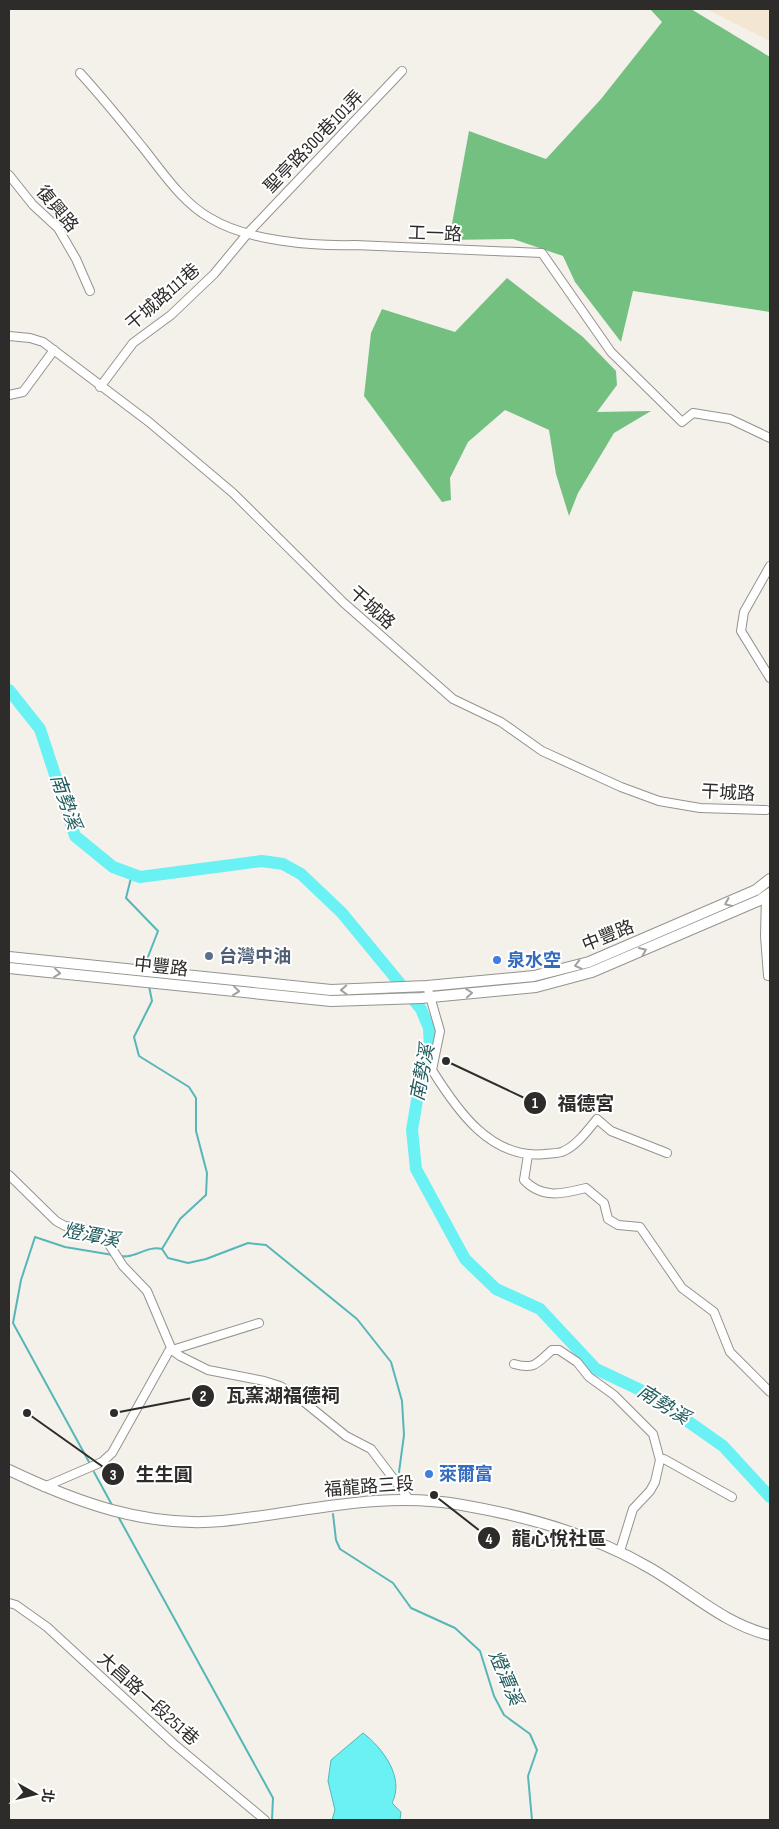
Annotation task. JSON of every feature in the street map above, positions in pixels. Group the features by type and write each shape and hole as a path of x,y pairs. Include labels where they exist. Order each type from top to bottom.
{"main road":[{"name":"中豐路","path":"9,968 331,1001 399,999 534,976 589,962 756,890 770,879"},
{"name":"中豐路","path":"9,956 331,990 416,987 426,994 536,987 592,972 768,894"},
{"path":"205,988 206,977"},
{"name":"福龍路三段","path":"9,1470 44,1487 110,1510 177,1521 221,1521 341,1503 408,1498 463,1505 521,1518 580,1535 620,1552 650,1568 732,1622 770,1635"}],"street":[{"name":"聖亭路300巷101弄","path":"248,233 402,71"},
{"name":"工一路","path":"80,74 189,201 208,218 248,233 276,240 326,245 542,253 611,352 682,422 693,413 730,419 770,438"},
{"name":"復興路","path":"9,175 33,205 58,228 76,259 90,292"},
{"name":"干城路111巷","path":"100,387 133,343 171,315 214,274 248,233"},
{"name":"干城路","path":"9,336 38,339 149,422 233,492 344,603 453,699 501,722 542,751 621,787 659,801 700,808 766,810"},
{"path":"9,395 23,392 54,350"},
{"path":"770,566 744,612 741,631 770,678"},
{"path":"768,894 765,936 768,976 770,976"},
{"path":"426,994 440,1031 432,1070 456,1108 503,1148 528,1155 563,1152 585,1134 596,1119 611,1131 667,1154"},
{"path":"528,1155 524,1180 534,1191 545,1194 586,1188 604,1203 608,1219 618,1225 640,1227 682,1288 714,1312 730,1352 770,1392"},
{"path":"9,1175 56,1221 99,1235 106,1241 112,1253 147,1291 174,1352 187,1361 208,1370 264,1380 280,1386 298,1397 346,1436 371,1449 408,1498"},
{"path":"44,1487 107,1459 156,1378 165,1355 169,1351 174,1352 259,1323"},
{"path":"514,1364 528,1368 536,1365 552,1350 559,1350 577,1362 589,1377 614,1395 654,1434 660,1460 655,1482 650,1491 633,1509 620,1552"},
{"path":"660,1460 664,1459 732,1497"},
{"name":"大昌路一段251巷","path":"9,1603 16,1605 47,1627 174,1744 265,1820"}],"shaded area":[{"path":"706,9 770,9 770,41"}],"green space":[{"path":"650,9 691,9 770,57 770,312 633,291 621,342 575,282 563,256 513,239 449,240 469,131 546,159 601,99 662,22"},
{"path":"507,278 583,337 616,371 617,385 597,412 651,411 614,433 578,493 569,516 556,474 549,430 505,410 468,442 450,478 451,500 442,502 364,396 371,333 382,309 455,332"}],"water":[{"path":"363,1733 378,1747 390,1764 396,1784 392,1803 401,1812 400,1820 332,1820 335,1810 328,1781 331,1760"}],"waterway":[{"name":"南勢溪","path":"9,690 40,729 75,836 113,867 140,877 262,861 283,864 301,874 342,913 421,1009 429,1028 430,1048 422,1071 412,1130 416,1169 465,1259 496,1289 540,1309 596,1369 649,1394 723,1446 770,1497"},
{"name":"燈潭溪","path":"132,874 126,898 158,931 146,966"},
{"name":"燈潭溪","path":"120,1256 131,1256 151,1249 162,1249 180,1219 206,1195 207,1173 196,1131 196,1098 189,1087 139,1056 134,1037 152,1001 149,986"},
{"name":"燈潭溪","path":"89,1462 13,1323 21,1280 35,1237 65,1247 113,1255"},
{"path":"162,1249 168,1258 188,1263 206,1259 248,1243 266,1245 357,1319 391,1362 402,1401 404,1435 399,1472"},
{"name":"燈潭溪","path":"94,1472 112,1505"},
{"name":"燈潭溪","path":"331,1492 375,1487 385,1484"},
{"name":"燈潭溪","path":"333,1514 336,1540 340,1549 393,1583 411,1608 455,1628 480,1651 494,1696 504,1715 530,1734 537,1750 528,1776 532,1820"},
{"name":"燈潭溪","path":"119,1518 273,1798 272,1820"}],"place":[{"name":"台灣中油","path":"209,956"},
{"name":"泉水空","path":"497,960"},
{"name":"福德宮","path":"446,1061"},
{"name":"生生圓","path":"27,1413"},
{"name":"瓦窯湖福德祠","path":"114,1413"},
{"name":"萊爾富","path":"429,1474"},
{"name":"龍心悅社區","path":"434,1495"}]}
